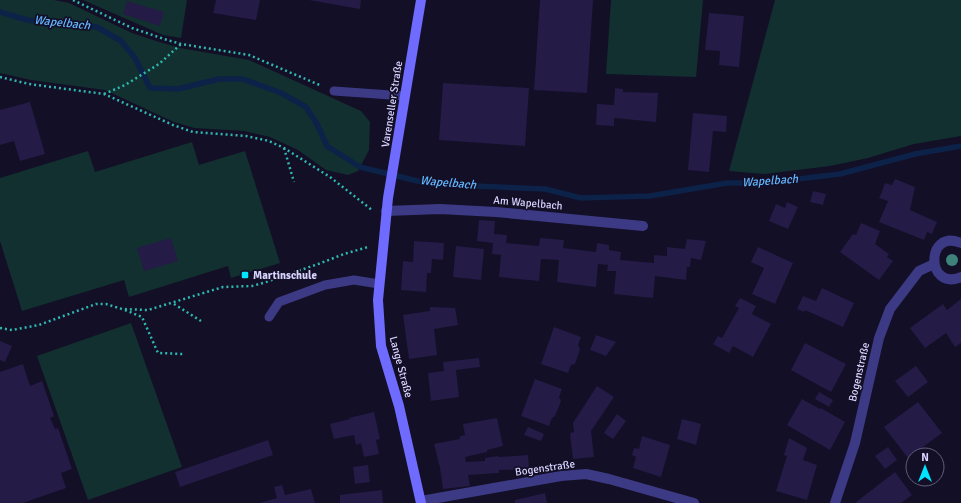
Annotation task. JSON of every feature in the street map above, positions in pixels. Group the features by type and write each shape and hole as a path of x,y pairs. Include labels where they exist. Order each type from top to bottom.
{"main road":[{"name":"Varenseller Straße","path":"386,211 421,0"},
{"name":"Lange Straße","path":"386,211 378,300 381,346 399,406 421,502"}],"street":[{"name":"Am Wapelbach","path":"386,211 440,209 482,211 643,226"},
{"path":"961,243 953,240 942,244 935,252 934,264 940,274 945,278 951,279 961,277"},
{"name":"Bogenstraße","path":"835,503 855,443 879,338 890,310 919,271 934,264"},
{"name":"Bogenstraße","path":"421,502 562,476 586,474 694,503"}],"lane":[{"path":"334,91 405,96"},
{"path":"269,317 279,302 325,285 354,280 379,284"}],"path":[{"path":"73,0 132,28 182,44 249,55 334,91"},
{"path":"104,94 125,85 159,64 182,44"},
{"path":"0,77 29,84 104,94 173,125 193,132 246,136 269,141 284,148 330,178 373,211 386,211"},
{"path":"284,148 294,182"},
{"path":"122,309 148,310 173,304 223,286 252,286 368,247"},
{"path":"0,328 12,330 39,325 96,304 106,304 142,317 158,353 183,354"},
{"path":"173,304 201,321"}],"green space":[{"path":"0,0 54,0 69,3 132,33 156,41 180,48 249,60 361,111 370,122 369,150 358,171 348,175 326,170 298,150 270,137 244,131 194,128 174,122 105,90 31,80 0,73"},
{"path":"83,0 187,0 181,38 163,35"},
{"path":"611,0 703,0 696,77 606,74"},
{"path":"775,0 961,0 961,136 914,144 868,158 830,166 765,174 729,171"},
{"path":"192,142 199,165 245,151 280,263 231,278 228,266 129,297 124,280 22,311 0,241 0,178 88,151 95,172"},
{"path":"131,323 182,467 88,500 37,356"}],"building":[{"path":"216,0 260,0 256,20 213,13"},
{"path":"309,0 361,0 360,9"},
{"path":"540,0 593,0 587,93 534,90"},
{"path":"127,1 164,12 160,26 123,14"},
{"path":"709,13 744,16 739,67 719,65 720,51 705,50"},
{"path":"443,83 529,88 525,146 439,140"},
{"path":"615,88 623,89 623,92 658,93 656,122 614,118 614,126 596,125 597,104 614,105"},
{"path":"30,102 45,154 20,161 14,141 0,145 0,110"},
{"path":"693,113 727,116 726,132 713,131 709,172 688,170"},
{"path":"895,179 915,187 910,210 937,222 932,234 927,232 924,240 879,222 888,201 879,198 885,183 892,185"},
{"path":"813,191 826,194 823,205 810,202"},
{"path":"787,202 798,207 788,229 769,221 776,204 785,208"},
{"path":"479,220 495,221 494,234 507,235 506,243 539,246 540,238 564,240 563,248 596,252 597,243 609,245 609,250 621,252 620,260 654,263 654,255 667,256 667,247 685,249 687,239 706,241 701,260 691,258 690,267 687,267 686,280 655,276 653,298 614,294 616,271 607,271 608,265 598,264 596,287 557,282 559,260 541,259 539,281 499,277 501,255 492,254 493,243 477,241"},
{"path":"861,223 880,231 875,244 889,254 887,257 893,261 879,280 840,252 853,234 856,235"},
{"path":"171,238 178,261 144,271 137,248"},
{"path":"414,241 444,243 443,260 432,259 431,273 427,273 426,292 401,290 403,261 413,262"},
{"path":"456,246 484,249 481,280 453,277"},
{"path":"758,247 793,263 775,304 752,294 764,268 751,262"},
{"path":"822,288 854,303 843,327 805,310 804,312 797,309 803,296 816,301"},
{"path":"740,298 756,306 752,314 771,324 753,357 733,346 729,353 713,344 718,336 722,338 739,308 735,306"},
{"path":"961,299 961,343 955,347 946,333 925,348 910,328 943,304 947,310"},
{"path":"430,307 455,308 458,325 434,329 437,355 409,359 403,315 430,311"},
{"path":"554,327 581,337 578,345 580,349 575,364 571,365 568,373 541,364"},
{"path":"596,335 616,342 606,356 590,350"},
{"path":"0,341 12,346 5,362 0,360"},
{"path":"805,343 846,364 831,392 791,370"},
{"path":"479,358 480,367 456,370 459,397 431,401 428,373 444,371 443,362"},
{"path":"23,364 30,386 42,381 54,416 50,418 55,429 58,428 72,469 61,473 66,488 23,503 0,503 0,372"},
{"path":"916,366 928,382 908,397 895,381"},
{"path":"535,379 562,389 559,397 561,401 549,426 521,416"},
{"path":"597,386 614,397 591,431 594,457 573,459 570,433 574,432 573,423"},
{"path":"819,392 833,400 829,407 815,399"},
{"path":"802,399 845,422 830,450 787,425"},
{"path":"918,402 942,433 923,447 905,447 905,454 884,427"},
{"path":"374,412 380,439 376,440 379,454 364,457 361,443 356,445 354,435 334,439 330,424"},
{"path":"617,414 626,421 613,439 604,433"},
{"path":"497,418 503,446 487,450 487,452 465,457 466,462 485,461 485,458 498,456 528,455 529,469 499,470 499,473 468,475 470,486 443,489 434,444 460,439 460,436 465,435 463,424"},
{"path":"682,419 701,424 696,445 677,439"},
{"path":"528,427 544,434 541,441 524,435"},
{"path":"642,436 670,445 661,477 633,468 636,457 632,455 634,448 639,449"},
{"path":"789,438 807,448 803,460 817,465 807,500 776,491 787,456 784,455"},
{"path":"268,440 273,455 180,487 175,472"},
{"path":"888,447 897,460 885,469 875,456"},
{"path":"368,465 370,482 355,484 353,467"},
{"path":"895,472 912,495 901,503 855,503"},
{"path":"282,485 285,495 311,489 315,503 260,503 277,498 274,487"},
{"path":"382,490 383,503 340,503 340,495"},
{"path":"545,493 547,503 515,503 515,500"}],"waterway":[{"name":"Wapelbach","path":"0,12 27,20 97,27 121,41 135,58 150,88 178,89 219,79 243,79 281,93 306,107 317,124 327,146 360,167 430,184 545,189 581,198 650,196 727,183 764,183 840,174 915,154 961,146"}],"place":[{"name":"Martinschule","path":"245,275"}]}
